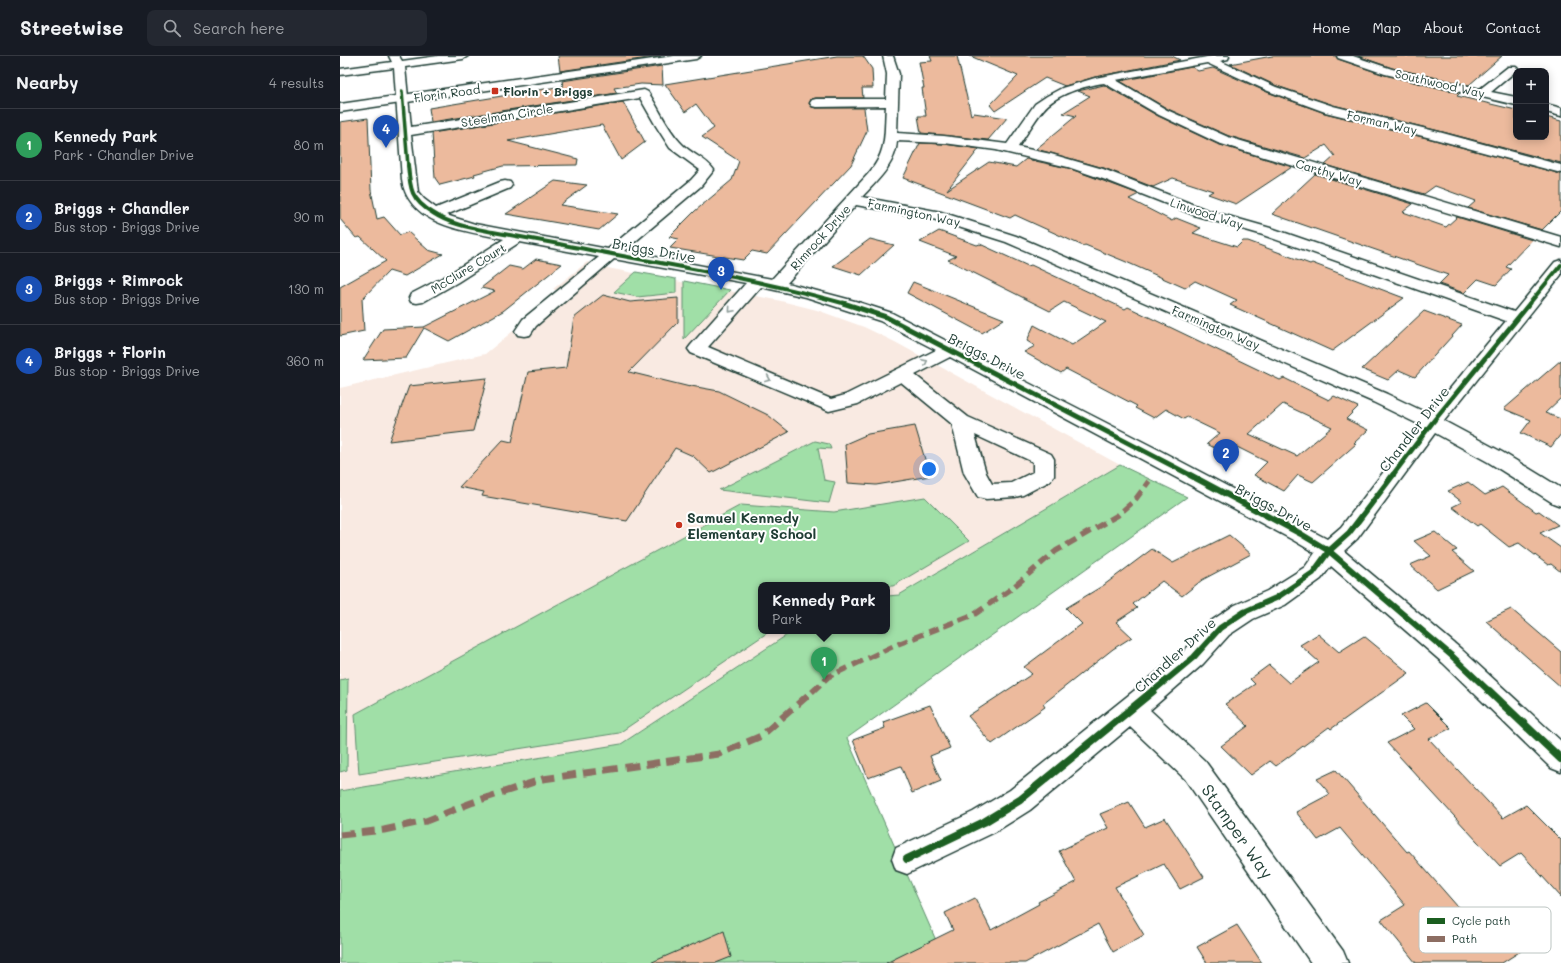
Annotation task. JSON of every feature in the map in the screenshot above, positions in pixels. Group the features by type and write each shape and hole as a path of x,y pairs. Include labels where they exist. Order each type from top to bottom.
{"street":[{"path":"340,72 396,60 463,56"},
{"name":"Florin Road","path":"340,108 402,95 643,56"},
{"name":"Florin Road","path":"340,100 402,95 696,56"},
{"name":"Rimrock Drive","path":"777,284 853,200 885,162 890,148 893,74 888,56"},
{"path":"1011,148 1035,112 1045,102 1058,94 1075,87 1106,79 1227,56"},
{"name":"Southwood Way","path":"1342,56 1389,72 1513,100"},
{"name":"Briggs Drive","path":"396,60 402,95 404,132 411,190 413,195 427,209 435,214 446,220 474,228 777,284 847,303 886,317 1274,520 1329,552 1452,656 1561,759"},
{"name":"Forman Way","path":"1209,60 1272,89 1329,109 1435,134 1561,169"},
{"path":"1484,93 1512,70"},
{"name":"Carthy Way","path":"1106,79 1161,112 1193,128 1223,140 1561,242"},
{"name":"Steelman Circle","path":"404,132 644,94 675,145 684,153 703,164 707,170 696,183 611,254"},
{"path":"816,103 892,102"},
{"path":"1549,109 1561,112"},
{"name":"Linwood Way","path":"891,136 951,139 1011,148 1045,156 1099,173 1178,204 1276,234 1517,319"},
{"path":"435,214 505,185"},
{"name":"Farmington Way","path":"853,200 936,215 1011,239 1380,398 1479,447 1561,498"},
{"name":"McClure Court","path":"417,298 452,279 518,237"},
{"path":"524,331 529,323 611,254"},
{"name":"Chandler Drive","path":"907,859 984,822 1020,800 1194,657 1220,628 1244,612 1276,598 1312,572 1329,552 1349,533 1432,423 1561,265"},
{"path":"758,280 696,349 829,405 851,400 950,350"},
{"path":"903,374 961,421"},
{"name":"Stamper Way","path":"1131,710 1195,770 1331,963"}],"shaded area":[{"name":"Samuel Kennedy Elementary School","path":"587,262 602,267 777,300 817,310 864,327 895,342 1120,465 899,595 890,596 890,582 758,582 758,634 788,634 621,744 340,791 340,388 485,354 561,292 553,289"}],"green space":[{"path":"636,272 676,279 676,293 637,297 614,292"},
{"path":"684,281 730,290 684,339"},
{"path":"815,441 829,444 831,449 818,448 824,480 835,482 829,503 719,490"},
{"path":"1120,465 1187,497 847,738 946,963 340,963 340,791 621,744 788,634 890,634 890,596 899,595"},
{"path":"925,497 969,541 893,586 890,586 890,582 758,582 758,634 766,634 619,733 359,774 355,714 741,505 834,512"},
{"path":"348,678 347,770 340,772 340,680"}],"building":[{"path":"558,56 661,56 560,71"},
{"path":"837,56 863,56 872,69 873,88 862,88 863,98 816,98 811,99 809,104 816,108 864,108 867,131 851,165 767,254 752,251 743,260 670,248 679,239 669,237 695,211 732,180 739,161 702,137 714,128 696,104 685,112 665,84"},
{"path":"930,56 957,56 971,115 974,113 1007,118 988,140 921,133 918,116 926,116 922,88 924,88 919,62 932,61"},
{"path":"970,56 1172,56 1180,60 1095,77 1065,86 1045,78 995,111 990,105 1018,76"},
{"path":"1272,56 1336,56 1338,59 1385,75 1460,93 1457,96 1513,109 1513,140 1549,140 1549,118 1561,121 1561,163 1333,105 1277,86 1230,64"},
{"path":"1358,56 1502,56 1469,85 1392,68"},
{"path":"662,66 663,85 641,84 614,88 617,93 431,122 429,108 563,86 562,81"},
{"path":"1192,67 1198,71 1213,68 1267,92 1325,113 1431,139 1561,174 1561,211 1542,230 1468,208 1476,201 1435,186 1424,194 1325,165 1335,156 1326,145 1305,158 1229,136 1168,109 1120,81"},
{"path":"1104,85 1158,116 1217,144 1292,167 1236,204 1208,194 1213,191 1173,178 1153,187 1104,168 1036,149 1076,116 1063,113 1090,96 1078,91"},
{"path":"623,102 645,142 621,160 602,125 508,141 578,159 577,165 503,166 474,174 475,176 440,185 435,178 432,133"},
{"path":"368,118 371,190 377,219 384,217 400,235 408,232 428,250 443,254 405,276 389,271 362,299 364,331 340,336 340,287 386,261 360,237 356,238 340,219 340,122"},
{"path":"920,143 944,144 979,149 947,190 989,162 1016,167 1026,159 1068,168 1139,194 1129,199 1172,221 1176,218 1201,228 1193,233 1237,247 1243,241 1248,241 1310,264 1312,263 1404,298 1332,351 1230,305 1237,300 1195,281 1185,288 1124,261 1085,245 1083,246 1015,215 1010,218 903,178"},
{"path":"1315,174 1413,204 1403,212 1446,227 1457,217 1532,240 1506,267 1511,269 1496,285 1478,279 1464,293 1439,284 1448,275 1272,214"},
{"path":"555,181 587,185 560,205 618,214 599,230 506,214"},
{"path":"939,231 977,245 980,244 1028,266 1031,265 1125,309 1128,307 1280,380 1284,378 1329,400 1334,396 1358,407 1346,419 1368,430 1354,443 1356,444 1313,482 1298,475 1284,491 1254,475 1267,462 1235,446 1226,454 1207,444 1220,433 1187,417 1184,419 1166,409 1154,418 1135,408 1137,406 1066,369 1061,373 1024,352 1035,346 1027,341 1034,325 1072,345 1106,322 1064,302 1050,311 948,260 956,256 920,242","holes":["1283,404 1332,427 1297,456 1249,434"]},
{"path":"870,239 894,245 861,275 833,266"},
{"path":"536,259 562,264 503,311 449,341 424,328 406,358 363,360 383,329 424,327 495,291 481,288 509,266 523,269"},
{"path":"913,282 1004,319 982,333 907,293"},
{"path":"603,295 630,302 678,298 678,322 629,372 690,387 719,391 768,415 789,432 711,473 693,456 675,448 627,521 482,496 484,492 459,487 503,440 512,442 528,372 566,368 574,318"},
{"path":"1424,311 1462,325 1415,377 1399,370 1388,380 1362,369"},
{"path":"1561,360 1561,398 1545,413 1561,419 1561,434 1551,447 1521,433 1531,420 1504,409"},
{"path":"487,378 473,431 389,441 409,386"},
{"path":"915,426 930,476 876,485 848,483 845,444 868,434"},
{"path":"1468,482 1485,495 1502,487 1536,512 1539,511 1558,525 1540,533 1561,548 1561,572 1551,564 1548,565 1519,543 1509,547 1480,524 1477,526 1452,507 1462,502 1448,491"},
{"path":"1435,532 1457,550 1452,552 1474,571 1437,589 1410,565 1431,556 1414,541"},
{"path":"1229,535 1251,554 1202,580 1182,596 1162,581 1133,604 1137,608 1116,622 1132,637 1113,649 1043,704 1045,707 992,744 968,716 1032,674 1024,667 1082,624 1066,608 1104,585 1152,549 1173,563"},
{"path":"1511,609 1561,652 1561,687 1486,621"},
{"path":"1318,634 1339,652 1364,636 1409,673 1331,729 1329,727 1276,766 1270,761 1251,775 1221,746 1248,726 1225,704 1255,684 1250,679 1269,665 1289,683 1319,662 1300,645"},
{"path":"1426,703 1451,728 1429,739 1503,818 1526,805 1561,840 1561,897 1521,853 1500,866 1387,743 1414,729 1401,716"},
{"path":"930,705 950,748 930,756 941,781 912,793 901,766 868,778 853,740 885,728 883,722"},
{"path":"1336,770 1407,852 1409,851 1458,907 1419,907 1419,953 1518,953 1502,963 1416,963 1381,920 1405,905 1340,828 1318,840 1296,812 1330,794 1317,779"},
{"path":"1129,802 1145,827 1165,818 1204,877 1180,889 1164,864 1115,887 1144,935 1113,952 1098,924 1025,963 886,963 953,930 945,913 975,898 991,930 1039,904 1038,902 1076,882 1059,851 1108,828 1100,814"},
{"path":"1237,925 1262,963 1207,963 1197,947"},
{"path":"724,931 731,957 716,963 650,963"}],"marked path":[{"path":"340,835 384,830 426,821 471,803 543,779 719,754 761,736 795,708 828,677 898,644 975,614 1011,589 1056,551 1118,515 1135,500 1149,481"}],"cycle path":[{"path":"402,91 411,190 419,202 437,215 463,226 774,284 849,304 886,317 1150,454 1301,534 1329,551 1452,656 1561,759"},
{"path":"907,859 984,822 1020,800 1194,657 1220,628 1244,612 1276,598 1313,573 1329,551 1349,533 1432,423 1561,265"}],"place":[{"name":"Florin + Briggs","path":"495,91"},
{"name":"Briggs + Florin","path":"386,148"},
{"name":"Briggs + Rimrock","path":"721,290"},
{"name":"Briggs + Chandler","path":"1226,472"},
{"name":"Samuel Kennedy Elementary School","path":"679,525"},
{"name":"Kennedy Park","path":"824,680"}]}
